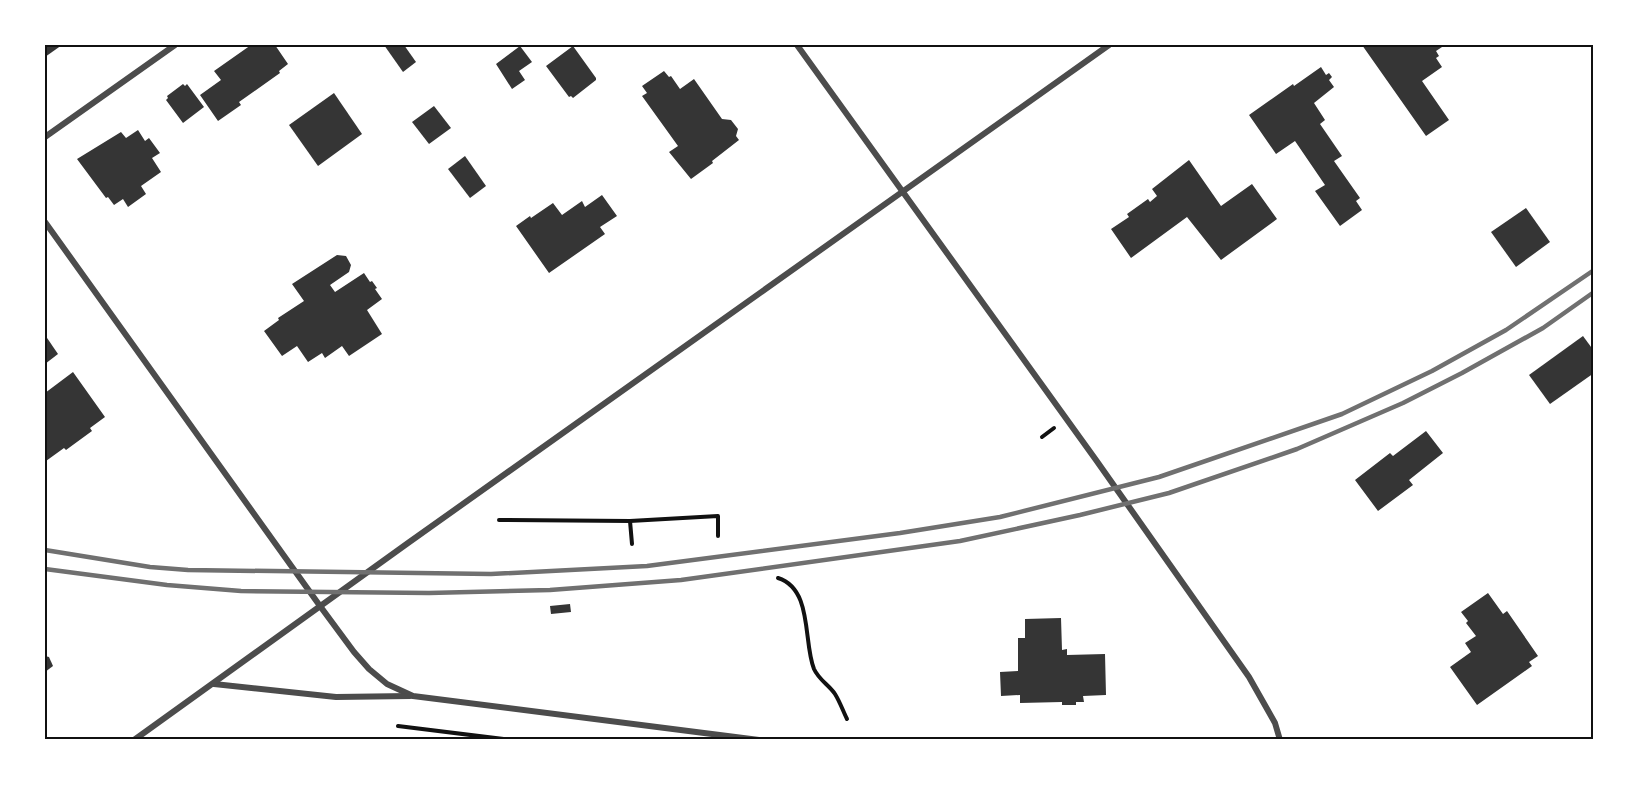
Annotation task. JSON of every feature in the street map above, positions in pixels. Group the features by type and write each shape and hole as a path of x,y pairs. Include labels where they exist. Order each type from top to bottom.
{"street":[{"path":"45,137 175,45"},
{"path":"797,45 1249,677 1275,723 1280,740"},
{"path":"134,740 285,630 1109,45"},
{"path":"45,222 340,632 369,669 387,684 413,696"},
{"path":"213,684 336,697 413,696 759,740"}],"path":[{"path":"499,520 630,521 718,516 718,536"},
{"path":"630,521 632,544"},
{"path":"778,578 787,582 799,599 806,618 813,666 821,681 834,693 848,719"},
{"path":"398,726 511,740"}],"building":[{"path":"45,45 62,45 45,57"},
{"path":"251,45 275,45 288,64 279,71 280,73 239,102 241,105 218,121 200,95 221,80 214,71"},
{"path":"384,45 404,45 416,62 403,72"},
{"path":"1362,45 1445,45 1436,51 1439,56 1436,58 1442,67 1422,81 1449,120 1426,136"},
{"path":"520,46 532,62 519,71 525,80 512,89 496,64"},
{"path":"573,46 596,80 573,98 569,97 546,66"},
{"path":"1321,67 1326,75 1329,73 1332,77 1329,80 1334,87 1314,103 1325,120 1320,124 1342,156 1334,161 1360,198 1356,201 1362,210 1340,226 1315,191 1325,185 1295,141 1276,154 1249,115"},
{"path":"664,71 669,77 671,76 680,89 694,79 722,119 731,120 738,129 736,136 739,140 691,179 669,152 678,146 642,96 647,93 642,86"},
{"path":"183,84 185,86 187,84 204,107 183,123 166,100 167,96"},
{"path":"334,93 362,134 318,166 289,125"},
{"path":"434,106 451,128 429,144 412,122"},
{"path":"138,130 145,141 149,138 160,153 152,158 161,172 141,186 146,194 128,207 123,199 114,205 108,197 106,198 77,159 121,132 126,138"},
{"path":"465,156 486,186 470,198 448,169"},
{"path":"1189,160 1221,206 1252,184 1277,219 1221,260 1187,217 1131,258 1111,229 1129,217 1127,214 1148,199 1150,202 1157,196 1152,189"},
{"path":"602,195 617,216 600,227 605,234 549,273 516,226 553,203 562,215 582,201 585,207"},
{"path":"1526,208 1550,242 1516,267 1491,232"},
{"path":"337,255 346,256 351,265 349,272 330,285 335,292 364,273 377,288 375,289 382,299 367,310 382,334 349,356 342,346 325,358 322,353 308,362 297,346 282,356 264,331 279,320 278,318 304,301 292,284"},
{"path":"45,335 58,354 45,364"},
{"path":"1583,336 1594,351 1594,373 1550,404 1529,375"},
{"path":"73,372 105,417 90,428 92,431 46,461 45,393"},
{"path":"1426,431 1443,453 1409,480 1413,485 1378,511 1355,480 1390,453 1393,456"},
{"path":"1488,593 1503,614 1507,611 1538,656 1529,662 1532,666 1477,705 1450,667 1471,652 1465,643 1476,636 1461,612"},
{"path":"570,604 571,612 551,614 550,606"},
{"path":"1061,618 1062,650 1067,649 1067,655 1105,654 1106,695 1083,696 1084,702 1076,702 1076,705 1062,705 1062,702 1020,703 1020,695 1001,696 1000,672 1018,671 1018,638 1025,638 1025,619"},
{"path":"45,656 49,657 53,666 45,672"}],"railway":[{"path":"45,550 150,567 188,570 491,574 647,566 900,533 1000,517 1159,477 1342,414 1432,371 1506,330 1594,270"},
{"path":"45,569 167,585 241,591 429,593 550,590 681,580 960,541 1169,493 1297,449 1403,403 1462,373 1543,328 1594,292"}]}
